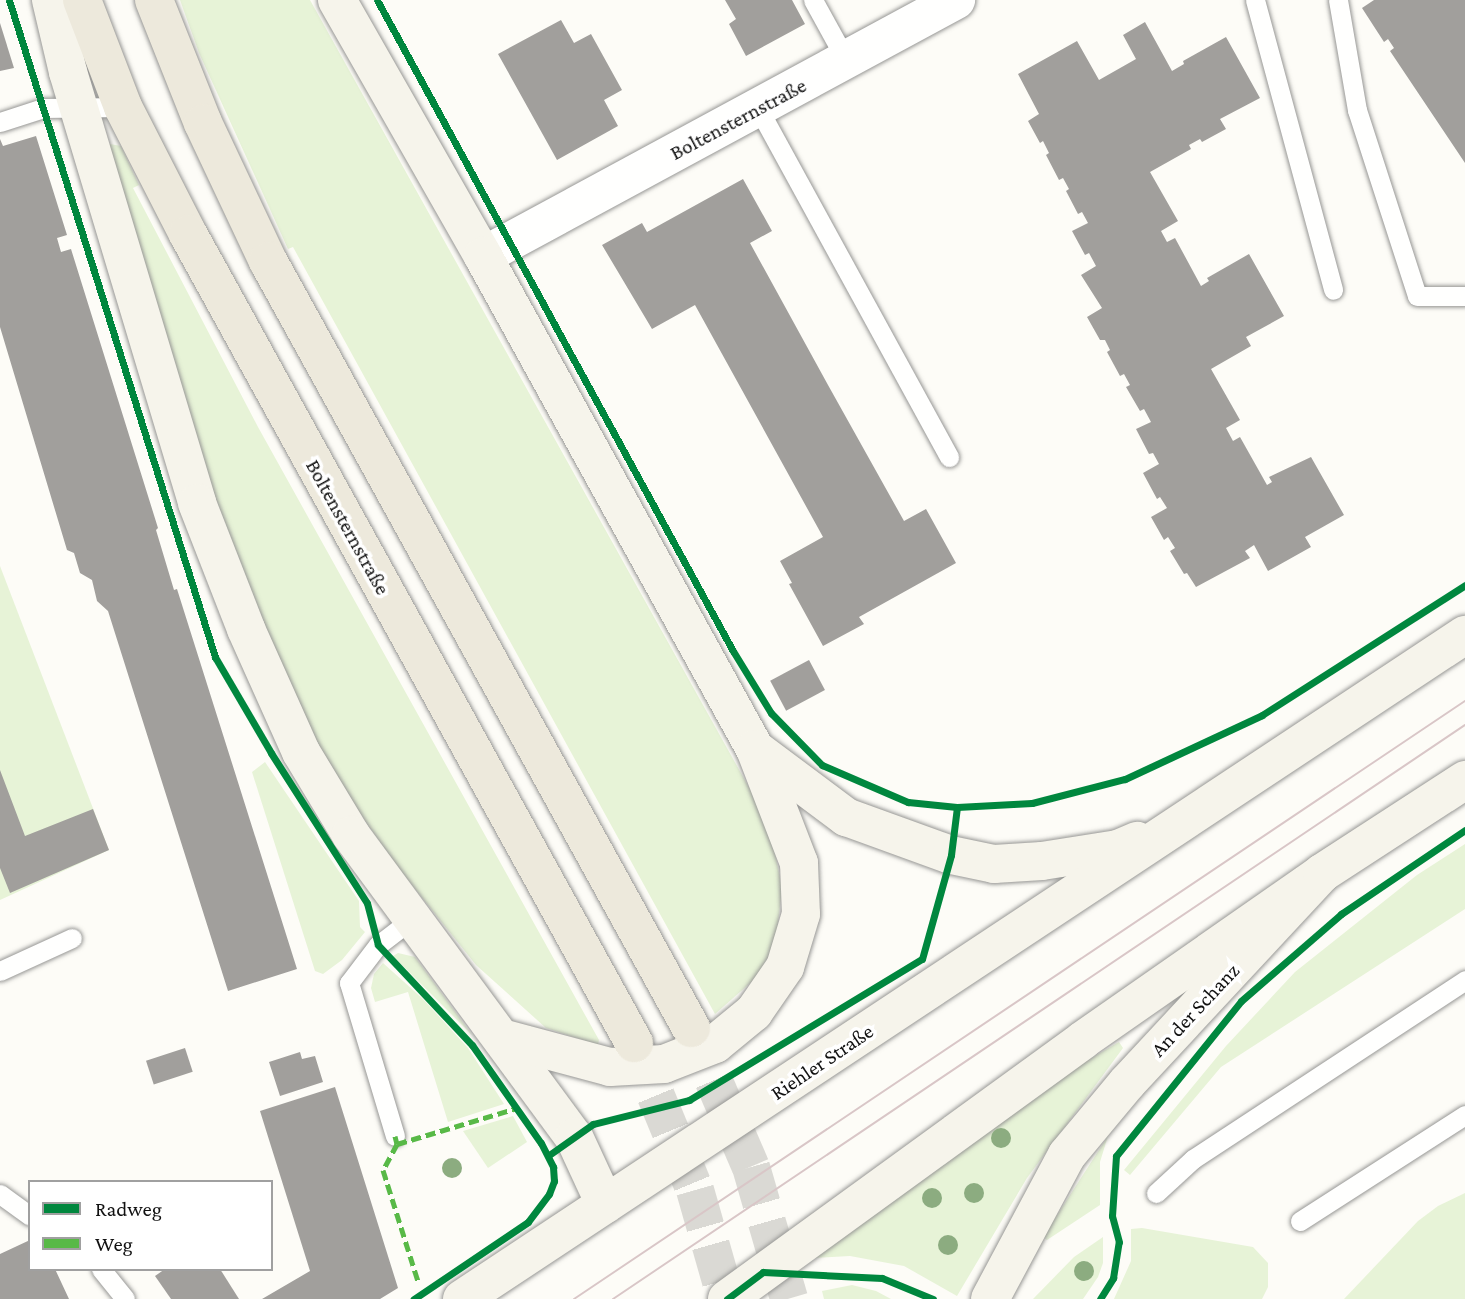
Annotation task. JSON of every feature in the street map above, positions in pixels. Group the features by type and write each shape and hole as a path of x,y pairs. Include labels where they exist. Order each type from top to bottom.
{"main road":[{"path":"51,0 79,107 197,503 246,629 301,752 351,835 574,1137 605,1204"},
{"name":"Boltensternstraße","path":"82,0 123,107 323,481 634,1043"},
{"path":"154,0 203,123 268,261 691,1028"},
{"path":"337,0 483,256 755,749 799,863 801,914 785,967 754,1012 715,1044 664,1064 610,1067 502,1038"},
{"path":"755,749 846,817 951,855 994,864 1042,861 1118,849 1181,823 1465,635"},
{"name":"An der Schanz","path":"990,1299 1068,1155 1127,1083 1322,873 1465,780"},
{"name":"Riehler Straße","path":"462,1299 1181,823"},
{"path":"727,1299 1083,1040 1322,873"}],"street":[{"name":"Boltensternstraße","path":"483,256 956,0"}],"lane":[{"path":"813,0 846,60"},
{"path":"1255,0 1333,290"},
{"path":"1338,0 1357,110 1417,296 1465,296"},
{"path":"0,122 43,108 123,107"},
{"path":"758,108 949,457"},
{"path":"395,1136 349,983 378,945 413,918"},
{"path":"0,971 72,938"},
{"path":"1156,1193 1192,1159 1465,980"},
{"path":"1300,1221 1465,1115"},
{"path":"0,1194 28,1215"},
{"path":"103,1271 125,1299"}],"green space":[{"path":"180,0 310,0 761,809 774,848 782,888 776,942 757,977 715,1014 293,247 288,249 199,53"},
{"path":"104,143 121,146 139,185 133,188 258,427 599,1040 598,1045 546,1028 476,965 395,864 348,796 304,720 231,555"},
{"path":"0,566 109,850 0,900"},
{"path":"265,762 359,901 360,927 365,932 342,960 323,974 315,971 252,772"},
{"path":"1465,844 1465,909 1221,1067 1130,1175 1124,1170 1226,1046 1295,972 1417,875"},
{"path":"398,953 415,957 473,1036 393,956"},
{"path":"383,963 423,999 468,1048 504,1104 448,1122 408,992 375,1002 371,988 374,974"},
{"path":"1119,1042 1123,1048 1027,1178 957,1296 904,1266 850,1256 814,1258 1081,1064"},
{"path":"513,1116 527,1142 488,1168 463,1131"},
{"path":"1108,1136 1100,1162 1100,1205 1047,1240 1043,1237"},
{"path":"1465,1193 1465,1299 1344,1299 1418,1221 1438,1206"},
{"path":"1142,1228 1253,1247 1268,1263 1268,1287 1262,1299 1114,1299 1131,1261 1131,1229"},
{"path":"1103,1237 1103,1263 1098,1277 1083,1299 1033,1299 1074,1257"},
{"path":"852,1285 876,1291 891,1299 824,1299 822,1291"}],"building":[{"path":"725,0 792,0 805,24 746,56 729,24 736,19"},
{"path":"1374,0 1465,0 1465,163 1390,51 1394,48 1388,39 1384,42 1362,8"},
{"path":"561,20 574,43 591,34 622,90 604,100 618,126 557,160 498,54"},
{"path":"1145,22 1172,71 1184,64 1183,61 1226,37 1260,98 1220,119 1226,129 1202,142 1200,139 1189,145 1191,149 1150,172 1178,221 1161,231 1167,242 1175,238 1201,286 1209,281 1207,278 1249,254 1284,316 1246,337 1251,346 1211,369 1240,420 1226,428 1233,441 1240,437 1267,485 1272,482 1269,477 1311,457 1344,515 1305,537 1311,547 1268,571 1254,545 1245,551 1250,558 1196,587 1187,573 1184,574 1170,551 1175,548 1168,537 1164,540 1151,517 1167,508 1160,497 1157,499 1143,473 1159,464 1153,453 1149,454 1136,429 1151,422 1144,409 1140,411 1126,387 1130,385 1124,374 1120,376 1107,352 1110,350 1105,340 1100,340 1087,317 1102,308 1081,275 1096,266 1089,253 1085,255 1072,231 1088,223 1082,212 1078,214 1066,191 1069,189 1063,178 1059,180 1046,155 1049,153 1043,141 1040,143 1028,121 1039,114 1018,74 1077,41 1099,80 1136,59 1123,35"},
{"path":"0,23 14,68 0,71"},
{"path":"36,136 67,235 57,238 61,252 71,249 158,528 156,530 174,590 177,589 297,969 228,991 108,611 97,601 92,580 80,573 74,553 67,550 0,327 0,139 3,146"},
{"path":"743,179 772,231 750,243 828,385 904,521 926,509 956,563 859,617 864,624 823,646 789,584 792,583 780,561 823,537 695,305 652,329 602,245 642,223 647,232"},
{"path":"809,660 825,690 786,711 770,681"},
{"path":"0,770 25,836 93,809 109,850 10,893 0,868"},
{"path":"185,1048 193,1072 154,1084 146,1061"},
{"path":"300,1052 302,1059 315,1056 323,1082 280,1096 269,1062"},
{"path":"335,1087 398,1288 380,1299 262,1299 310,1271 260,1111"},
{"path":"28,1241 28,1271 56,1271 69,1299 0,1299 0,1254"},
{"path":"162,1271 221,1271 239,1299 171,1299 155,1276"}],"tunnel":[{"path":"691,1028 751,1167 789,1299"},
{"path":"634,1043 695,1190 726,1299"}],"tram line":[{"path":"574,1299 1465,701"},
{"path":"613,1299 1465,725"}],"marked path":[{"path":"397,1144 517,1108 519,1112"},
{"path":"395,1136 397,1144 383,1170 418,1281"}],"cycle path":[{"path":"9,0 215,657 271,753 367,903 378,945 472,1045 541,1143 553,1167 554,1181 549,1194 528,1222 414,1299"},
{"path":"377,0 733,651 771,713 822,765 908,802 957,807 1032,803 1125,779 1262,715 1465,585"},
{"path":"549,1155 593,1124 689,1100 922,959 951,855 957,807"},
{"path":"1100,1299 1113,1278 1119,1242 1112,1216 1116,1156 1241,1001 1341,914 1465,830"},
{"path":"727,1299 763,1272 882,1278 933,1299"}]}
